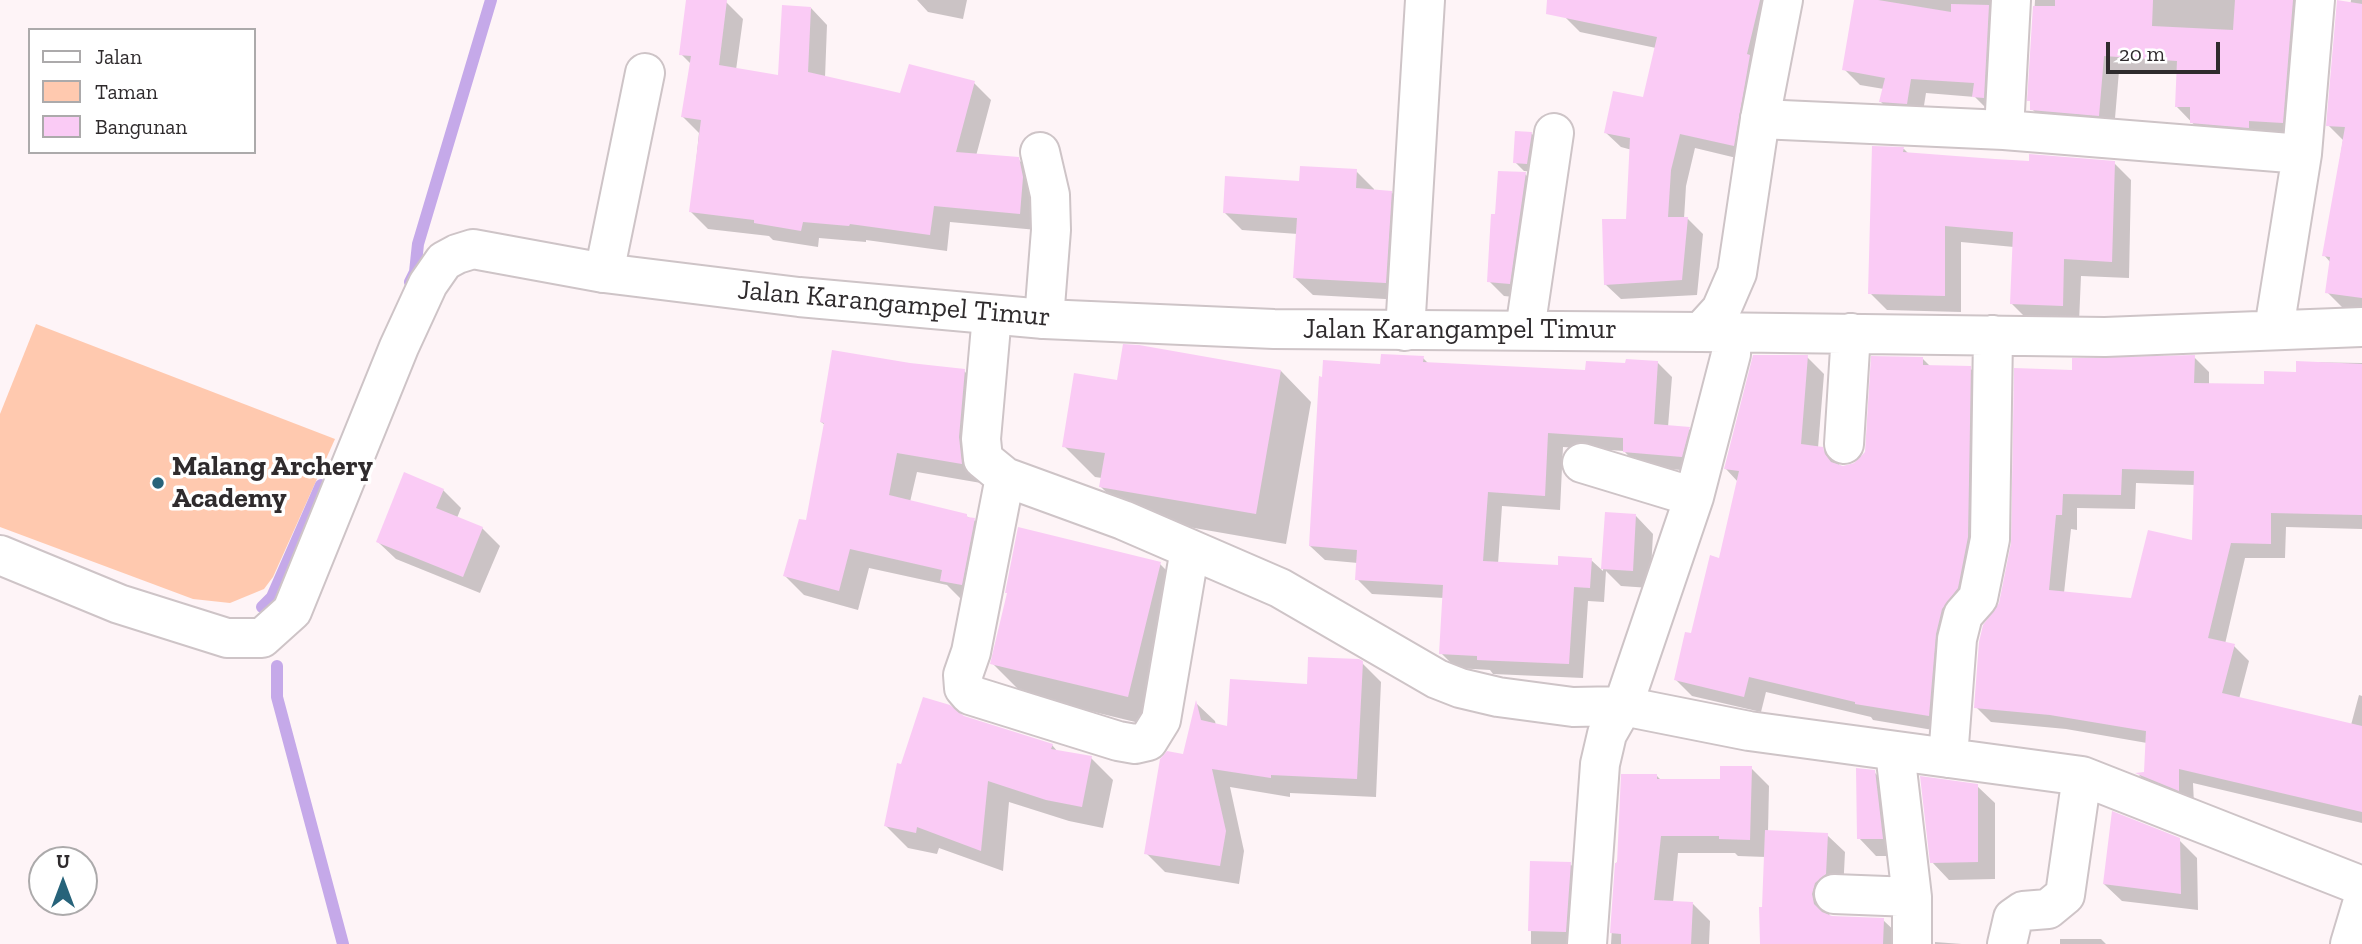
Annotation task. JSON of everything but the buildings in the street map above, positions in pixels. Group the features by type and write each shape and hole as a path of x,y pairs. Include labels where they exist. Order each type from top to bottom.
{"street":[{"path":"1405,331 1425,0"},
{"path":"1587,944 1600,764 1607,734 1623,706 1694,497 1731,354 1716,332 1721,310 1738,273 1760,119 1783,0"},
{"path":"2004,130 2011,0"},
{"path":"2274,329 2302,153 2315,0"},
{"path":"604,273 645,73"},
{"path":"1760,119 2004,130 2302,153"},
{"path":"1525,330 1554,133"},
{"path":"1040,152 1049,195 1051,230 1044,319"},
{"name":"Jalan Karangampel Timur","path":"0,555 119,604 227,638 262,638 292,611 428,284 444,261 473,249 604,273 799,297 1044,319 1274,329 2105,337 2362,327"},
{"path":"992,315 981,450 983,459 1005,477 1124,520 1280,588 1437,679 1460,688 1498,697 1573,707 1623,706 1749,731 2082,776 2362,886"},
{"path":"1844,444 1851,333"},
{"path":"1948,758 1957,639 1963,615 1978,598 1990,539 1993,335"},
{"path":"1582,463 1694,497"},
{"path":"1005,477 971,652 963,675 964,688 970,695 1118,741 1135,744 1148,741 1161,720 1190,549"},
{"path":"1895,752 1912,897 1912,944"},
{"path":"2007,944 2013,918 2023,911 2048,909 2065,895 2082,776"},
{"path":"1834,894 1912,897"},
{"path":"2350,944 2362,904"}],"green space":[{"name":"Malang Archery Academy","path":"36,324 335,439 273,577 264,589 230,603 193,599 0,527 0,414"}],"waterway":[{"path":"410,282 415,272 418,244 491,0"},
{"path":"262,607 272,597 321,485"},
{"path":"277,666 277,697 343,944"}],"place":[{"name":"Malang Archery Academy","path":"158,483"}]}
